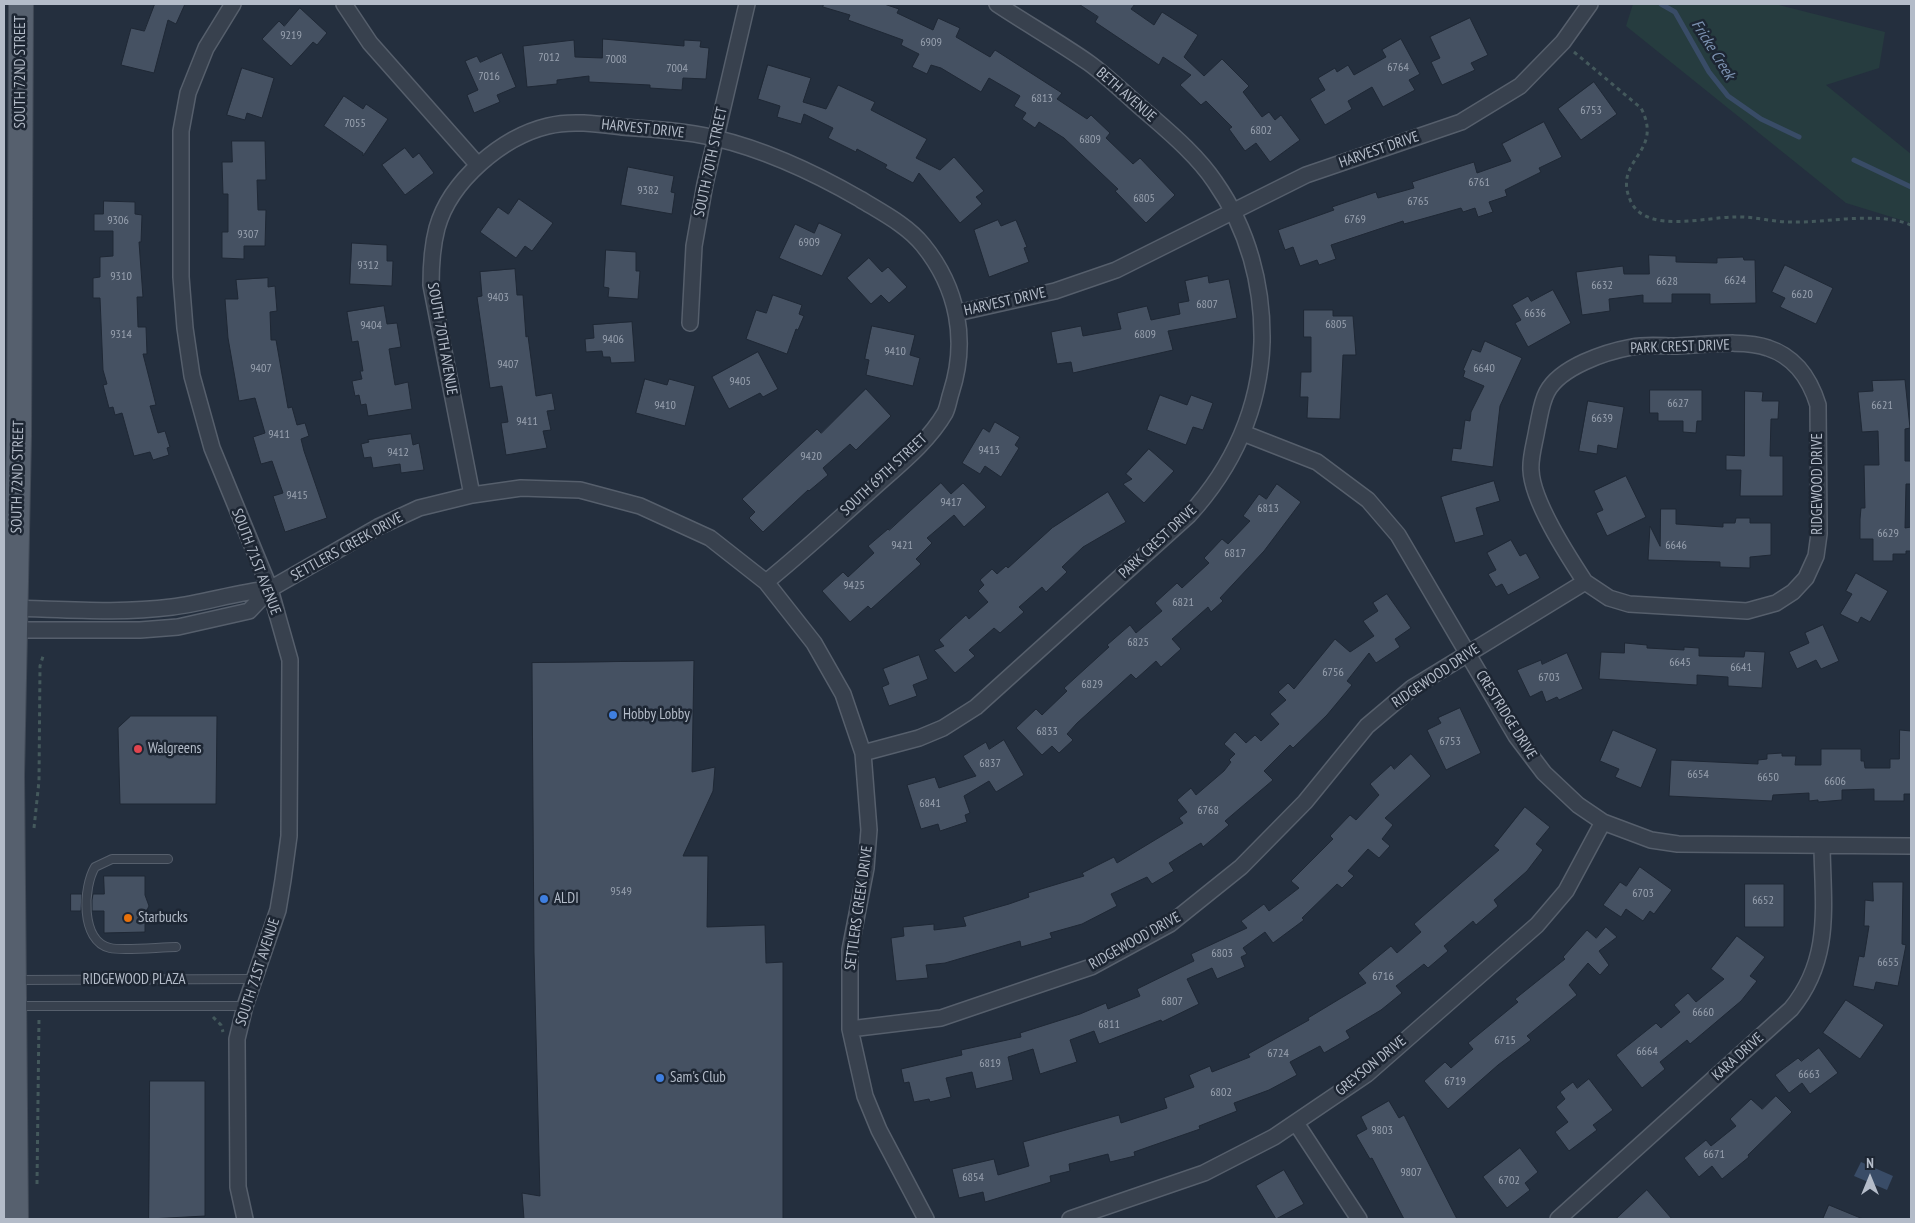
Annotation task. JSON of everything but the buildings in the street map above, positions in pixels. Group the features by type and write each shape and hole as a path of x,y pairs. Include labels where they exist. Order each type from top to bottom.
{"main road":[{"name":"SOUTH 72ND STREET","path":"16,1219 10,619 21,4"}],"street":[{"name":"SOUTH 71ST AVENUE","path":"232,4 206,48 188,93 181,131 182,294 192,376 212,448 270,589 290,660 290,836 278,910 244,1006 237,1039 236,1154 238,1187 245,1219"},
{"path":"344,4 370,43 477,164"},
{"name":"SOUTH 70TH STREET","path":"690,323 694,246 715,138 747,4"},
{"name":"BETH AVENUE","path":"997,4 1090,64 1172,135 1214,180 1233,211"},
{"name":"HARVEST DRIVE","path":"477,164 521,136 550,125 594,124 715,138 764,154 828,181 889,216 922,244 944,278 957,313 1055,291 1116,270 1306,175 1461,122 1520,86 1563,42 1590,4"},
{"name":"SOUTH 70TH AVENUE","path":"472,495 431,285 432,254 438,225 450,200 477,164"},
{"name":"PARK CREST DRIVE","path":"863,753 935,732 976,707 1189,516 1219,479 1243,433 1252,408 1261,361 1262,323 1259,284 1247,244 1233,211"},
{"name":"SOUTH 69TH STREET","path":"766,582 918,447 945,412 958,372 960,336 957,313"},
{"name":"PARK CREST DRIVE","path":"1586,582 1536,494 1531,469 1541,407 1547,390 1564,374 1583,362 1632,347 1744,344 1768,347 1789,359"},
{"name":"RIDGEWOOD DRIVE","path":"850,1029 941,1018 1091,967 1170,924 1241,867 1305,802 1367,726 1412,688 1586,582 1604,596 1629,604 1747,611 1776,603 1793,592 1806,578 1816,556 1820,534 1818,405 1812,386 1802,370 1789,359"},
{"name":"CRESTRIDGE DRIVE","path":"1243,433 1317,462 1368,500 1398,535 1516,736 1544,773 1578,805 1603,822 1651,840 1678,844 1822,847 1911,846"},
{"name":"SETTLERS CREEK DRIVE","path":"10,619 140,630 178,626 249,611 270,589 378,527 419,508 472,495 521,488 580,490 640,506 710,538 766,582 814,643 843,694 863,753 869,830 866,868 850,950 850,1029 865,1096 879,1130 926,1219"},
{"name":"SETTLERS CREEK DRIVE","path":"10,619 172,607 247,591 270,589"},
{"name":"GREYSON DRIVE","path":"1078,1218 1204,1173 1274,1137 1366,1074 1537,925 1566,892 1603,822"},
{"name":"KARA DRIVE","path":"1565,1217 1791,1009 1802,995 1815,971 1819,958 1823,915 1822,847"},
{"path":"1296,1123 1359,1219"}],"lane":[{"path":"168,859 112,859 95,867 87,886 87,919 95,937 110,948 176,947"},
{"name":"RIDGEWOOD PLAZA","path":"14,980 254,979"},
{"name":"RIDGEWOOD PLAZA","path":"14,1006 244,1006"}],"path":[{"path":"1575,53 1641,108 1648,121 1649,135 1645,147 1630,167 1626,177 1632,203 1647,218 1660,221 1733,216 1789,222 1880,220 1903,222 1911,226"},
{"path":"34,830 39,782 40,666 44,653"},
{"path":"207,1015 212,1016 221,1025 223,1039"},
{"path":"37,1191 39,1027 41,1022"}],"green space":[{"path":"1633,4 1775,4 1885,32 1879,68 1826,85 1911,154 1911,223 1846,203 1626,26"}],"water":[{"path":"1861,1162 1893,1176 1887,1190 1854,1176"}],"waterway":[{"name":"Fricke Creek","path":"1661,4 1675,12 1709,72 1728,96 1761,119 1799,137"},
{"name":"Fricke Creek","path":"1854,160 1911,187"}],"place":[{"name":"Hobby Lobby","path":"613,715"},
{"name":"Walgreens","path":"138,749"},
{"name":"ALDI","path":"544,899"},
{"name":"Starbucks","path":"128,918"},
{"name":"Sam's Club","path":"660,1078"}]}
